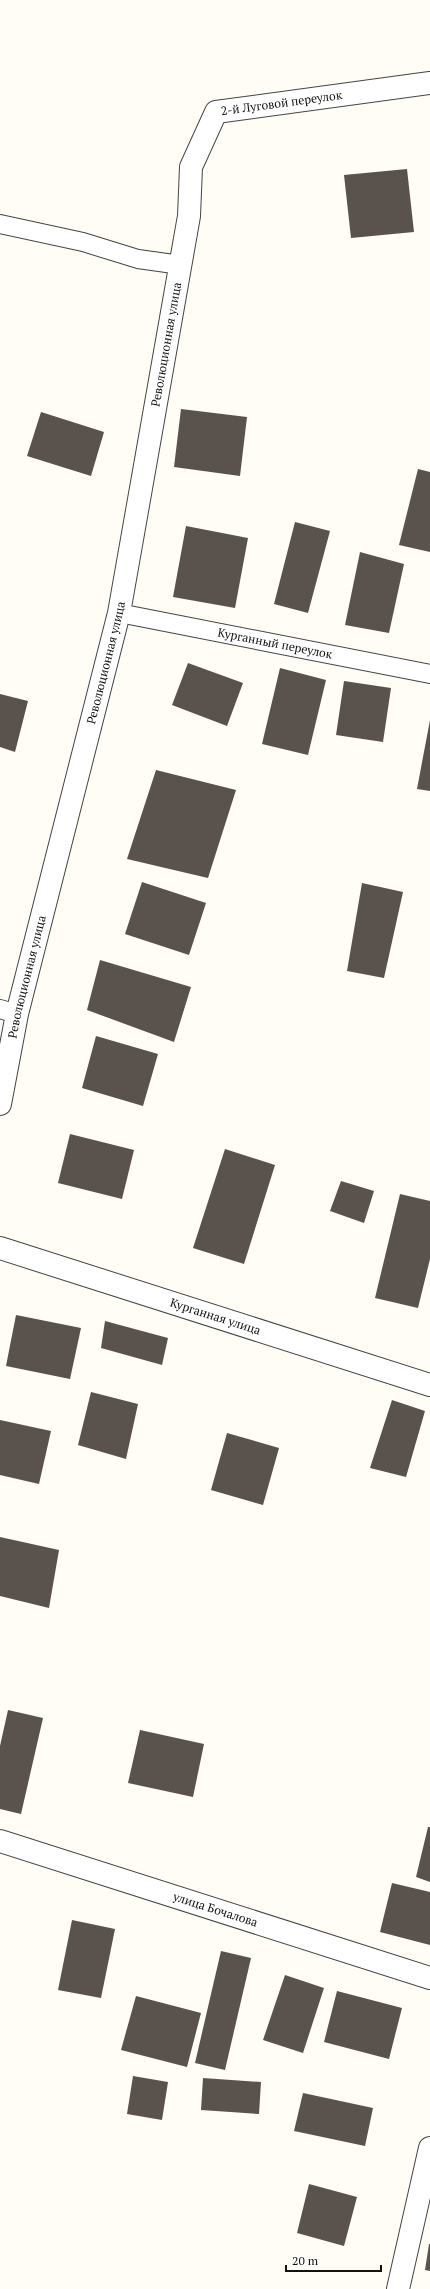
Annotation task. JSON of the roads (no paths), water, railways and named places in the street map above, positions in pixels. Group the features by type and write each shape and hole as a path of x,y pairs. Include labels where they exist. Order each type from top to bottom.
{"street":[{"name":"2-й Луговой переулок","path":"189,216 192,167 216,112 430,83"},
{"name":"Революционная улица","path":"0,1104 8,1012 120,614 189,216"},
{"name":"Курганная улица","path":"0,1248 430,1385"},
{"name":"улица Бочалова","path":"0,1841 430,1978"},
{"path":"398,2289 430,2148"}],"lane":[{"path":"0,224 83,242 138,259 181,265"},
{"name":"Курганный переулок","path":"120,614 430,674"}]}
